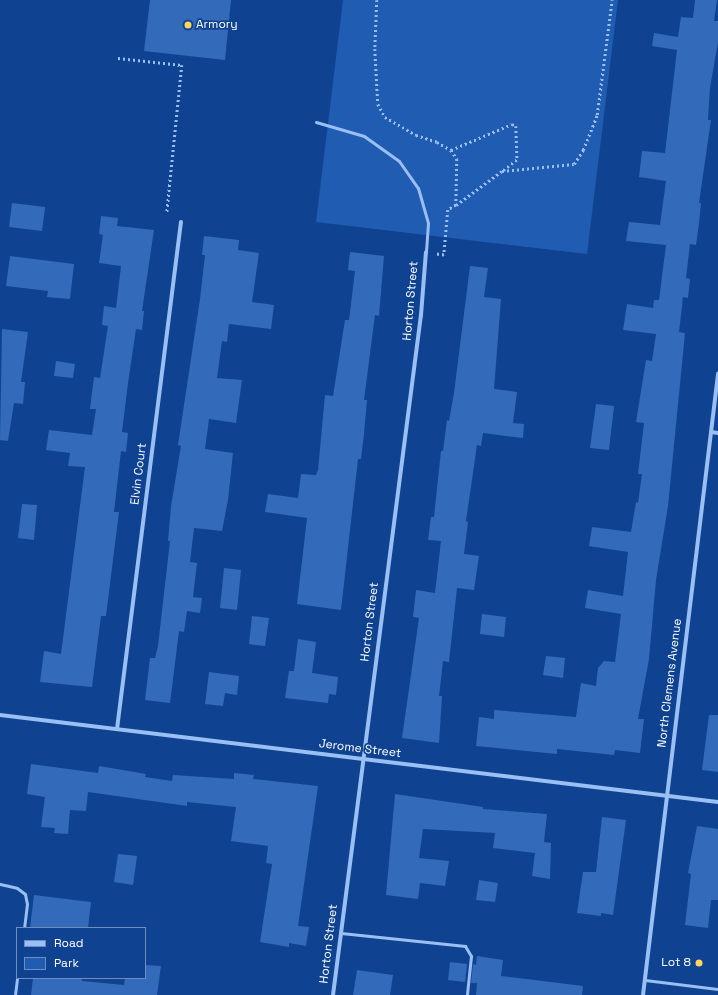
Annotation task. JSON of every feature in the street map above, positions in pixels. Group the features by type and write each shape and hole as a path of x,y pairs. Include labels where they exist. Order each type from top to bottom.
{"street":[{"name":"Elvin Court","path":"118,729 181,222"},
{"name":"Horton Street","path":"333,995 421,315 426,252"},
{"name":"North Clemens Avenue","path":"643,995 718,374"},
{"path":"711,432 718,433"},
{"name":"Jerome Street","path":"0,715 718,802"}],"lane":[{"path":"316,122 364,136 399,161 418,188 428,223 426,252"},
{"path":"0,884 17,888 25,894 27,904 24,927"},
{"path":"341,933 465,946 471,956 467,995"},
{"path":"15,995 17,979"},
{"path":"645,980 718,989"}],"path":[{"path":"377,0 375,49 378,104 385,117 398,126 450,150 457,159 456,205"},
{"path":"502,171 574,164 583,150 597,115 612,0"},
{"path":"118,58 182,65 167,213"},
{"path":"426,252 444,255 448,210 517,160 516,126 512,124 450,150"}],"green space":[{"path":"343,0 618,0 587,254 316,222"}],"building":[{"name":"Armory","path":"150,0 231,0 225,60 144,51"},
{"path":"695,0 717,0 714,21 718,21 718,42 710,88 708,120 711,120 699,203 701,203 699,223 696,245 690,244 686,278 690,279 688,298 683,297 679,332 685,333 668,506 656,580 649,659 638,719 644,719 640,753 615,750 614,755 557,749 557,754 476,746 479,717 494,719 494,710 576,717 581,683 596,686 598,668 604,661 615,662 621,614 585,608 588,590 623,596 628,552 589,546 592,527 631,532 636,502 638,503 642,474 638,474 644,423 636,422 646,360 652,361 656,334 623,330 627,304 653,308 654,300 659,300 666,245 626,241 629,222 660,225 666,181 639,177 642,151 665,153 677,50 652,46 654,33 678,37 681,17 693,18"},
{"path":"12,203 45,207 42,231 9,227"},
{"path":"101,216 118,218 117,226 154,230 142,311 144,311 142,330 136,329 128,383 122,432 128,433 126,452 121,451 114,512 119,512 106,616 101,616 92,687 40,682 44,651 61,654 85,467 68,466 70,453 46,450 49,430 92,435 96,409 90,409 94,377 100,378 108,326 102,325 104,306 116,308 121,266 99,263 103,235 99,234"},
{"path":"204,236 239,240 238,250 259,253 252,302 274,305 271,329 229,324 227,342 222,341 217,378 242,380 236,423 209,419 205,449 233,453 228,500 222,531 194,528 190,562 197,563 193,597 202,598 200,613 187,611 184,632 179,631 170,703 145,700 150,658 155,658 158,646 170,541 168,541 171,506 181,446 178,445 200,299 205,255 202,255"},
{"path":"350,252 384,256 379,316 375,315 364,400 367,400 364,434 361,459 358,459 341,610 297,604 307,518 265,512 268,494 298,498 301,474 316,475 318,470 325,395 333,396 345,320 349,320 355,271 348,270"},
{"path":"10,256 74,264 70,299 47,297 48,291 6,286"},
{"path":"470,266 488,268 484,297 501,299 494,389 517,392 513,423 524,424 523,438 483,433 481,446 477,445 466,521 468,522 464,554 479,556 474,590 457,588 449,662 443,661 439,696 442,696 439,743 402,738 419,618 413,617 416,590 435,593 441,541 428,540 431,517 434,517 441,451 443,451 447,420 449,421 454,393"},
{"path":"2,329 28,332 21,382 25,382 23,404 14,403 8,441 0,440"},
{"path":"56,361 75,364 73,378 54,376"},
{"path":"596,404 614,406 609,450 590,448"},
{"path":"22,504 37,505 34,540 18,538"},
{"path":"224,568 241,570 237,610 220,608"},
{"path":"482,614 506,617 504,637 480,634"},
{"path":"252,616 269,618 265,646 249,644"},
{"path":"298,639 316,642 312,673 338,677 336,695 329,694 328,703 285,698 289,671 294,671"},
{"path":"546,656 565,658 563,678 543,675"},
{"path":"209,672 239,676 237,695 225,693 223,706 205,704"},
{"path":"709,715 718,715 718,772 702,770"},
{"path":"31,764 98,773 99,766 146,774 145,777 172,781 173,775 234,779 234,773 254,775 253,779 318,786 298,926 309,927 306,946 289,943 289,947 260,942 272,864 266,863 268,846 231,841 236,807 187,802 187,806 88,792 86,811 70,810 68,834 54,833 55,828 41,827 45,797 27,794"},
{"path":"395,794 483,807 483,809 547,814 544,842 551,843 550,879 532,876 535,853 493,848 495,833 423,829 419,858 449,861 445,886 420,883 418,899 386,895"},
{"path":"602,817 626,820 613,915 601,913 601,916 577,913 583,872 596,872"},
{"path":"697,826 718,829 718,900 711,900 708,928 685,925 691,874 688,873"},
{"path":"118,854 137,856 133,885 114,882"},
{"path":"479,880 498,883 495,902 476,900"},
{"path":"34,895 91,902 88,927 30,927"},
{"path":"477,956 503,960 501,976 583,986 582,995 476,995 477,983 471,983 473,964 476,965"},
{"path":"450,962 467,964 465,982 448,980"},
{"path":"146,965 161,966 157,995 31,995 33,979 82,979 82,981 124,985 125,979 146,979"},
{"path":"357,970 393,975 390,995 353,995"}],"place":[{"name":"Armory","path":"188,25"},
{"name":"Lot 8","path":"699,963"}]}
